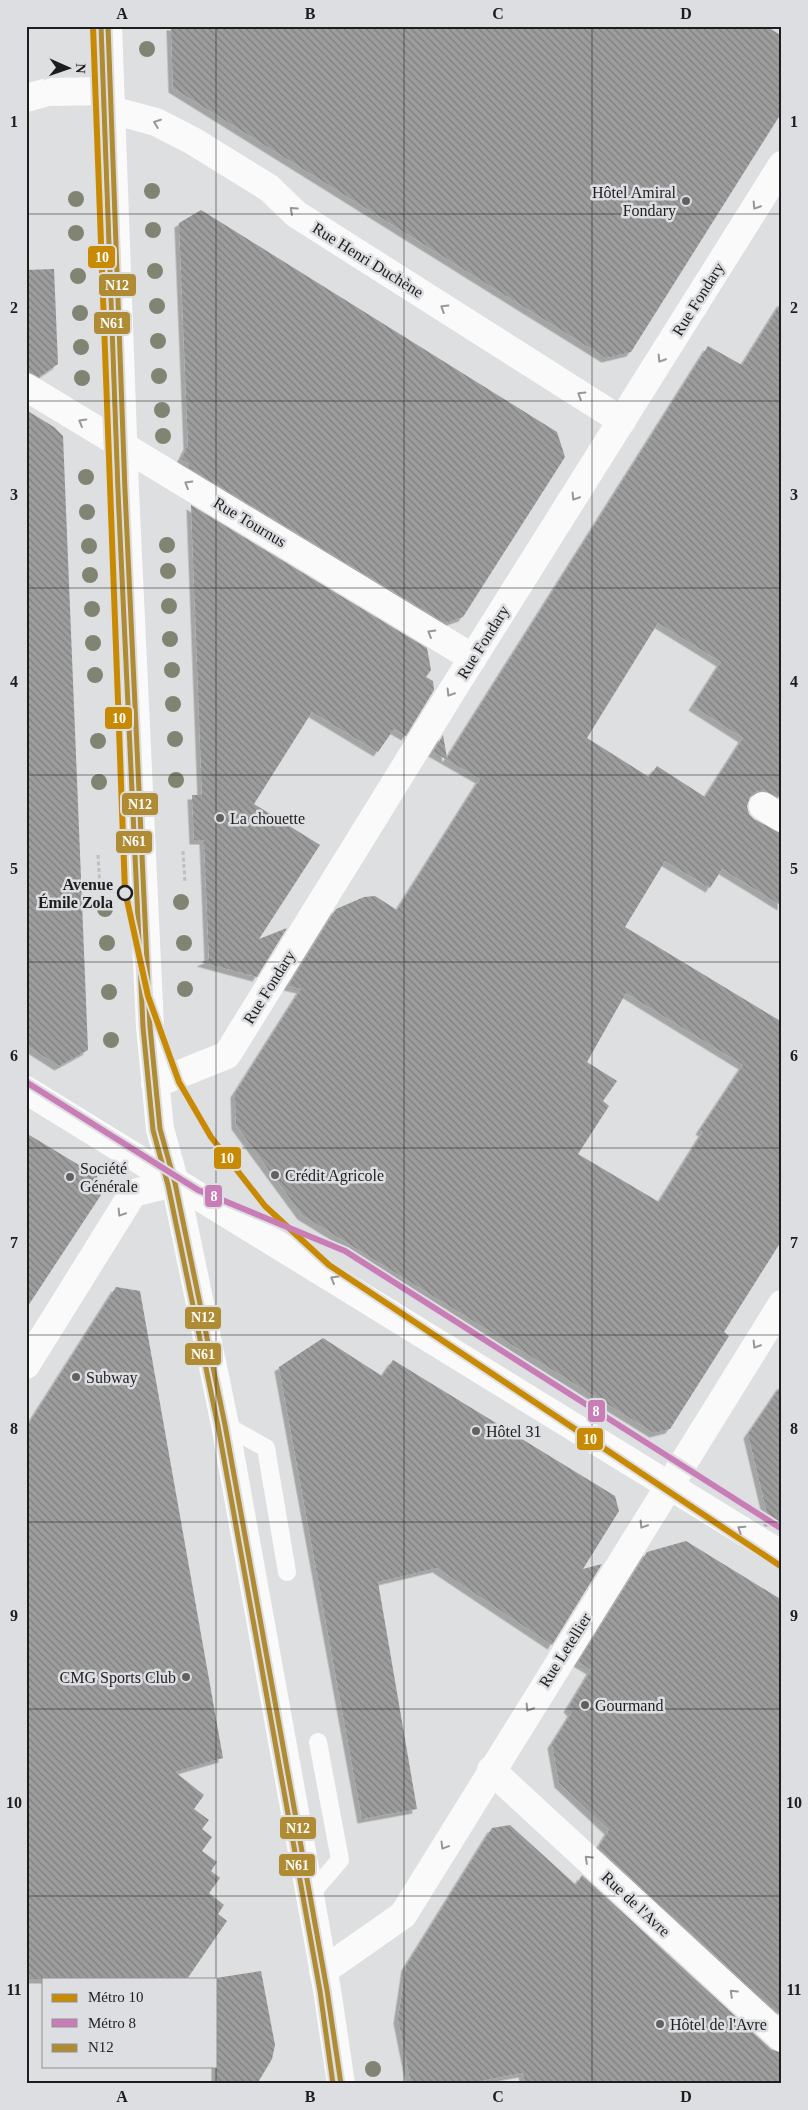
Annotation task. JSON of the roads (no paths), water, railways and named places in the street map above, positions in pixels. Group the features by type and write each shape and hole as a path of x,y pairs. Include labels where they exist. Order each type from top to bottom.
{"street":[{"path":"108,26 124,446 150,1027 160,1129 175,1183 225,1425 323,1971 341,2084"},
{"name":"Rue Henri Duchène","path":"26,98 48,92 110,101 156,122 201,146 269,188 296,214 622,421"},
{"name":"Rue Fondary","path":"155,1084 227,1055 782,165"},
{"name":"Rue Tournus","path":"26,387 473,658"},
{"path":"26,1090 782,1555"},
{"path":"26,1365 133,1193 175,1183"},
{"name":"Rue Letellier","path":"323,1971 402,1915 782,1304"},
{"name":"Rue de l'Avre","path":"491,1770 782,2038"}],"lane":[{"path":"225,1425 266,1448 286,1572"},
{"path":"309,1896 340,1860 318,1742"}],"metro line":[{"name":"10","path":"93,26 125,891 148,996 179,1082 211,1137 265,1206 329,1265 782,1567"},
{"name":"8","path":"26,1082 198,1190 345,1251 782,1529"}],"place":[{"name":"Hôtel Amiral Fondary","path":"686,201"},
{"name":"La chouette","path":"220,818"},
{"name":"Avenue Émile Zola","path":"125,893"},
{"name":"Crédit Agricole","path":"275,1175"},
{"name":"Société Générale","path":"70,1177"},
{"name":"Subway","path":"76,1377"},
{"name":"Hôtel 31","path":"476,1431"},
{"name":"CMG Sports Club","path":"186,1677"},
{"name":"Gourmand","path":"585,1705"},
{"name":"Hôtel de l'Avre","path":"660,2024"}]}
